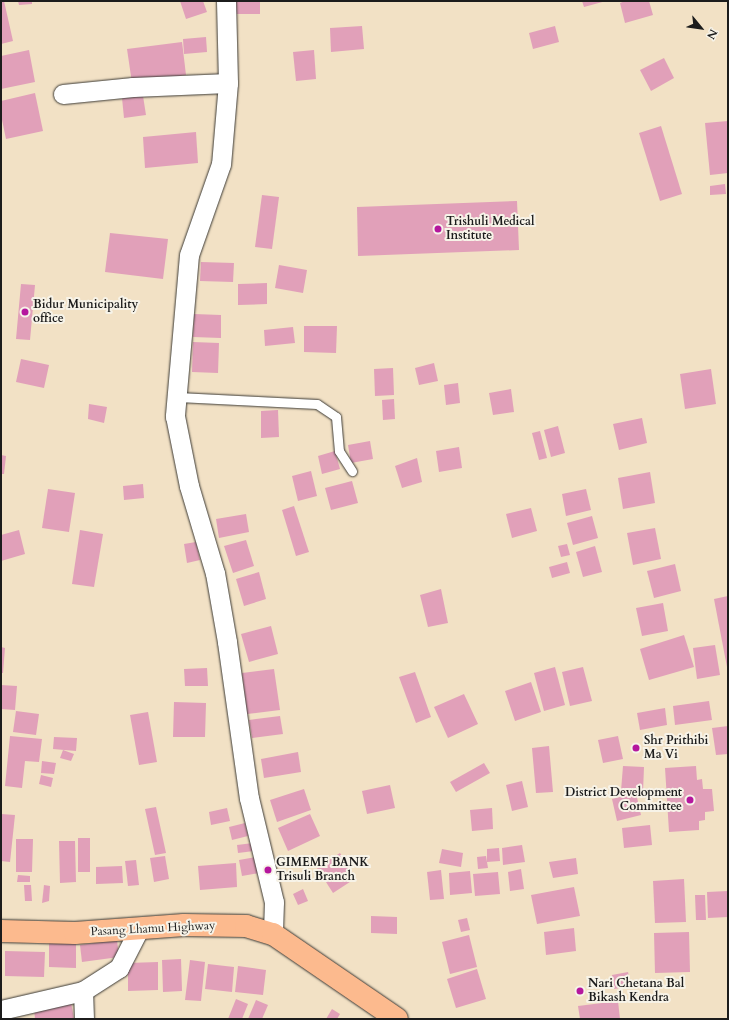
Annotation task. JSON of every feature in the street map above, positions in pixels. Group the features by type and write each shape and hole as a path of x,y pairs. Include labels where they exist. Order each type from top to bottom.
{"main road":[{"name":"Pasang Lhamu Highway","path":"1,932 75,933 184,925 246,926 273,934 397,1019"}],"street":[{"path":"226,1 228,83 221,164 189,255 178,397 175,416 189,486 215,573 227,642 249,798 274,902 273,934"},
{"path":"63,94 133,87 228,83"},
{"path":"1,1010 82,991 119,968 139,929"},
{"path":"82,991 84,1019"}],"lane":[{"path":"178,397 316,404 336,416 339,451 352,471"}],"building":[{"path":"1,1 4,1 13,41 1,44"},
{"path":"18,1 32,1 32,4 19,5"},
{"path":"180,1 203,1 207,12 186,19"},
{"path":"235,1 260,1 260,14 235,14"},
{"path":"582,1 606,1 584,7"},
{"path":"625,1 649,1 653,15 625,23 620,3"},
{"path":"362,26 364,49 331,52 330,28"},
{"path":"555,26 559,42 533,49 529,33"},
{"path":"206,37 207,52 184,54 183,39"},
{"path":"182,42 186,75 132,83 127,49"},
{"path":"29,50 35,82 1,89 1,56"},
{"path":"314,50 316,79 296,81 293,52"},
{"path":"664,58 674,78 651,91 640,70"},
{"path":"35,93 43,131 6,139 1,115 1,101"},
{"path":"143,96 146,115 124,118 122,98"},
{"path":"728,121 728,173 710,175 705,123"},
{"path":"661,126 682,194 660,201 639,133"},
{"path":"196,132 198,163 145,168 143,137"},
{"path":"725,184 726,194 710,195 710,186"},
{"path":"262,195 279,197 272,249 255,247"},
{"name":"Trishuli Medical Institute","path":"517,201 519,250 358,256 357,207"},
{"path":"110,233 168,239 163,279 105,272"},
{"path":"201,262 234,263 233,282 200,281"},
{"path":"279,265 307,270 303,293 275,288"},
{"path":"267,283 267,304 238,305 238,284"},
{"name":"Bidur Municipality office","path":"21,284 35,285 30,340 16,339"},
{"path":"194,314 221,315 221,338 193,337"},
{"path":"304,326 337,326 336,353 304,352"},
{"path":"293,327 295,343 265,346 264,330"},
{"path":"193,342 219,343 218,373 192,372"},
{"path":"21,359 49,365 44,388 16,382"},
{"path":"434,363 438,381 419,385 415,368"},
{"path":"393,368 394,395 375,396 374,369"},
{"path":"711,369 716,404 685,409 680,374"},
{"path":"458,383 460,403 446,405 444,385"},
{"path":"511,389 514,412 493,415 489,393"},
{"path":"394,399 395,419 383,420 382,400"},
{"path":"89,404 107,407 104,423 88,419"},
{"path":"278,410 279,437 261,438 261,411"},
{"path":"642,418 647,443 619,450 613,424"},
{"path":"558,426 565,453 551,457 544,430"},
{"path":"540,431 547,458 539,460 532,433"},
{"path":"370,441 373,459 351,463 348,445"},
{"path":"459,447 462,468 439,472 436,451"},
{"path":"335,451 340,469 322,474 318,456"},
{"path":"1,455 6,456 4,474 1,474"},
{"path":"417,458 422,482 402,488 395,466"},
{"path":"311,471 317,496 298,501 292,476"},
{"path":"650,472 655,503 623,509 618,478"},
{"path":"352,481 358,503 331,510 325,488"},
{"path":"143,484 144,498 124,500 123,486"},
{"path":"48,489 75,493 69,532 42,528"},
{"path":"586,489 591,510 566,516 562,494"},
{"path":"294,506 309,552 296,556 282,510"},
{"path":"531,508 537,531 512,538 506,514"},
{"path":"246,514 249,532 219,538 216,519"},
{"path":"592,516 598,538 573,545 567,523"},
{"path":"655,528 661,559 633,565 627,533"},
{"path":"19,530 25,554 1,561 1,535"},
{"path":"80,530 103,534 94,587 72,584"},
{"path":"246,540 254,566 233,573 224,546"},
{"path":"196,542 200,560 187,563 184,544"},
{"path":"567,544 570,555 561,557 558,546"},
{"path":"595,546 602,572 583,577 576,552"},
{"path":"567,562 570,573 552,578 549,567"},
{"path":"675,564 681,591 654,598 647,571"},
{"path":"259,572 266,599 244,606 236,579"},
{"path":"441,589 448,623 428,627 420,595"},
{"path":"728,596 728,667 727,667 714,599"},
{"path":"663,603 668,631 642,636 636,608"},
{"path":"271,626 278,654 249,662 241,634"},
{"path":"684,635 694,667 649,680 640,649"},
{"path":"715,645 720,675 697,679 693,648"},
{"path":"1,647 5,648 3,673 1,673"},
{"path":"555,667 565,705 544,711 534,673"},
{"path":"583,667 592,701 570,706 562,672"},
{"path":"207,668 208,686 185,686 184,669"},
{"path":"274,669 280,710 247,714 242,673"},
{"path":"415,672 431,717 416,723 399,677"},
{"path":"531,682 541,712 515,721 505,691"},
{"path":"1,685 17,686 15,710 1,709"},
{"path":"464,694 478,724 448,738 434,707"},
{"path":"709,701 712,720 675,725 673,706"},
{"path":"174,702 206,703 205,737 173,737"},
{"path":"665,708 667,725 640,730 637,713"},
{"path":"16,711 39,714 36,735 13,732"},
{"path":"148,712 157,762 139,765 130,715"},
{"path":"280,716 283,734 252,738 249,720"},
{"path":"728,726 728,754 716,755 712,728"},
{"path":"10,736 42,739 39,762 25,761 22,788 5,786"},
{"path":"618,736 623,759 603,763 598,740"},
{"path":"54,737 77,738 76,751 53,749"},
{"path":"549,746 553,792 536,793 532,748"},
{"path":"63,750 74,754 71,761 60,758"},
{"path":"298,752 301,772 264,778 261,759"},
{"path":"42,761 56,763 54,774 41,773"},
{"path":"484,763 490,773 456,792 450,782"},
{"path":"623,766 644,767 643,792 621,791"},
{"name":"District Development Committee","path":"696,766 697,780 702,779 703,789 712,789 714,811 705,812 705,820 699,821 699,830 669,832 665,768"},
{"path":"41,775 53,778 51,787 39,784"},
{"path":"522,781 528,807 512,811 506,785"},
{"path":"390,785 395,808 367,814 362,791"},
{"path":"304,789 311,810 277,822 270,800"},
{"path":"636,793 641,815 617,821 612,799"},
{"path":"156,807 166,853 155,855 145,809"},
{"path":"227,808 230,821 211,825 209,812"},
{"path":"492,808 493,829 472,831 470,810"},
{"path":"1,814 15,815 10,862 1,861"},
{"path":"310,814 320,836 288,851 278,828"},
{"path":"245,823 248,836 232,840 229,827"},
{"path":"650,825 652,845 624,848 622,828"},
{"path":"78,838 90,838 90,872 78,872"},
{"path":"16,839 33,839 32,872 16,872"},
{"path":"59,841 75,841 76,882 60,883"},
{"path":"253,843 254,851 238,853 237,845"},
{"path":"522,845 525,862 503,865 502,848"},
{"path":"499,848 500,861 487,862 487,849"},
{"path":"442,849 463,853 461,867 439,863"},
{"path":"340,853 356,878 333,893 317,868"},
{"path":"165,856 169,879 154,882 150,858"},
{"path":"486,856 488,868 478,869 477,857"},
{"path":"256,857 259,873 242,876 239,860"},
{"path":"576,858 578,874 553,878 549,862"},
{"path":"136,860 139,885 128,886 125,861"},
{"path":"236,863 237,887 200,890 198,866"},
{"path":"122,866 123,883 96,884 96,867"},
{"path":"521,869 524,889 510,891 508,872"},
{"path":"441,870 444,899 430,900 427,872"},
{"path":"470,871 472,893 450,895 449,873"},
{"path":"498,872 500,894 475,896 473,874"},
{"path":"18,875 30,876 30,882 17,882"},
{"path":"684,879 686,922 655,923 653,881"},
{"path":"24,885 31,885 32,901 25,901"},
{"path":"44,885 50,886 49,901 42,903"},
{"path":"574,887 580,916 537,924 531,895"},
{"path":"303,889 308,901 298,905 293,894"},
{"path":"728,891 728,917 708,918 707,892"},
{"path":"695,895 705,895 706,920 696,920"},
{"path":"371,916 397,917 397,934 371,933"},
{"path":"467,918 470,930 461,932 458,920"},
{"path":"574,928 576,951 546,955 544,932"},
{"path":"689,932 690,972 655,973 654,933"},
{"path":"469,935 477,967 450,974 442,942"},
{"path":"117,940 119,957 82,962 80,945"},
{"path":"49,943 76,943 76,968 49,967"},
{"path":"5,951 45,952 44,977 5,976"},
{"path":"181,959 182,991 163,992 162,960"},
{"path":"190,960 205,962 201,1001 185,1000"},
{"path":"158,962 158,990 128,991 128,963"},
{"path":"208,964 234,967 232,992 205,989"},
{"path":"238,966 266,970 263,995 235,992"},
{"path":"477,969 486,999 456,1008 447,979"},
{"path":"628,972 631,986 614,989 612,975"},
{"path":"236,999 248,1004 242,1019 228,1019"},
{"path":"256,1000 268,1005 262,1019 248,1019"},
{"path":"618,1001 620,1019 580,1019 578,1006"},
{"path":"71,1002 74,1019 35,1019 34,1008"},
{"path":"332,1009 340,1014 337,1019 326,1019"}],"place":[{"name":"Trishuli Medical Institute","path":"438,229"},
{"name":"Bidur Municipality office","path":"25,312"},
{"name":"Shr Prithibi Ma Vi","path":"636,748"},
{"name":"District Development Committee","path":"690,800"},
{"name":"GIMEMF BANK Trisuli Branch","path":"268,870"},
{"name":"Nari Chetana Bal Bikash Kendra","path":"580,991"}]}
